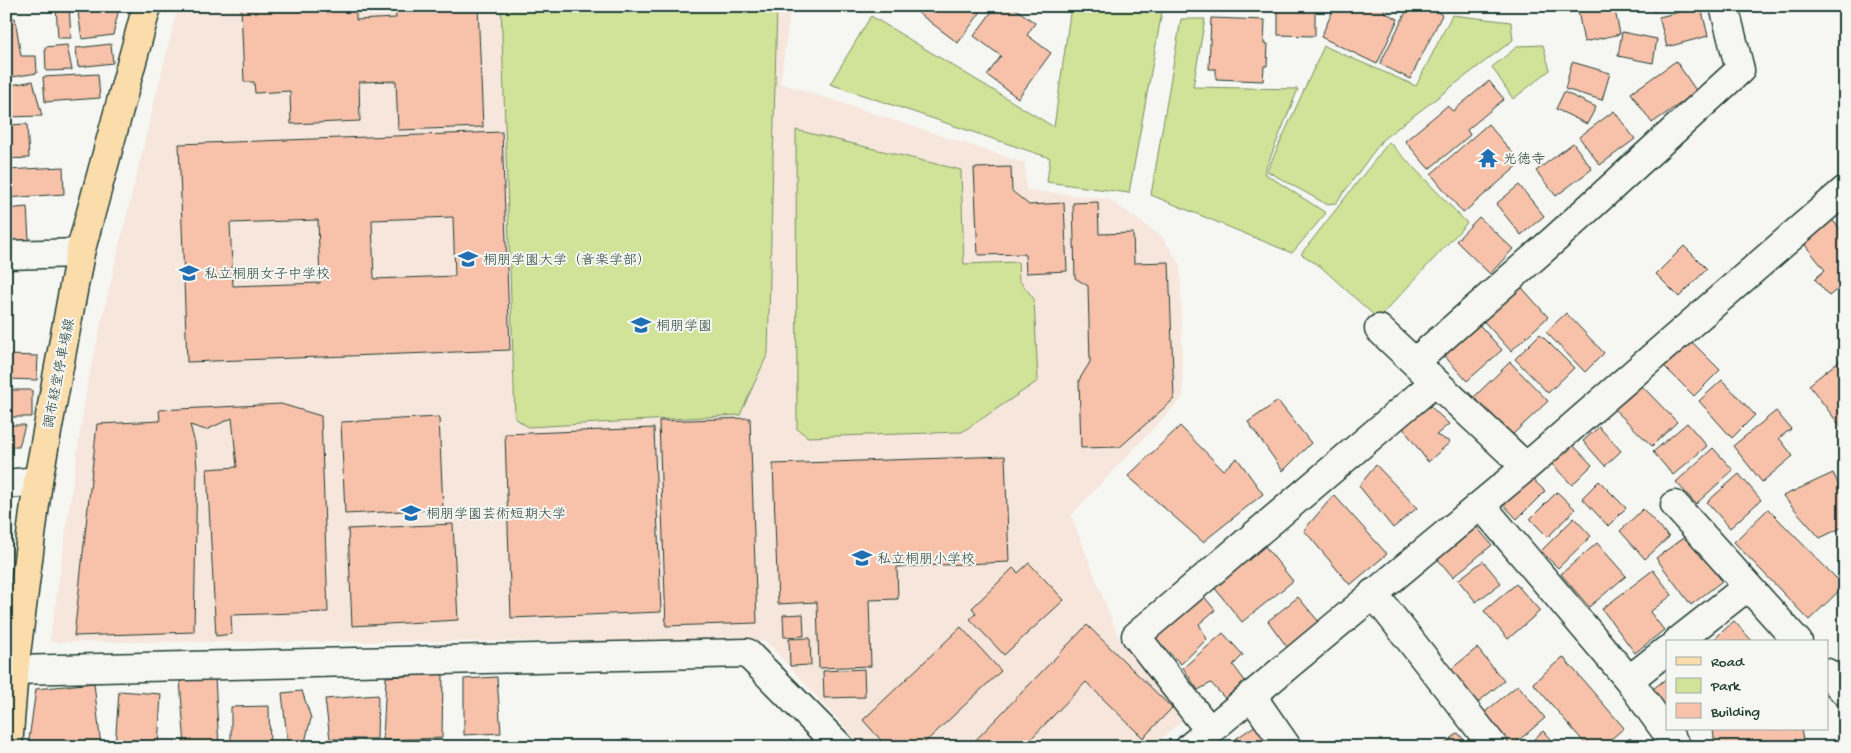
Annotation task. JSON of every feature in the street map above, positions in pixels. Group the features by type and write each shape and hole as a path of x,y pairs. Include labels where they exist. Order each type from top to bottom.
{"main road":[{"name":"調布経堂停車場線","path":"8,747 10,671 38,481 80,253 147,6"}],"street":[{"path":"1415,362 1556,238 1740,70 1724,6"},
{"path":"1435,382 1136,636 1200,738 1526,467 1845,190"},
{"path":"6,255 80,253"},
{"path":"1379,329 1526,467"},
{"path":"6,484 38,481"},
{"path":"1481,505 1628,680 1677,747"},
{"path":"1675,505 1796,640"},
{"path":"1680,640 1747,587"},
{"path":"1373,594 1494,747"},
{"path":"1628,680 1666,651"},
{"path":"10,671 747,653 840,747"},
{"path":"1828,674 1845,692"},
{"path":"1251,695 1287,747"}],"shaded area":[{"name":"桐朋学園","path":"178,6 791,6 780,83 1025,163 1026,190 1109,199 1162,237 1180,264 1183,397 1071,515 1119,639 1185,718 1151,747 863,747 766,641 50,642 87,385"}],"green space":[{"path":"501,6 777,6 768,353 740,415 528,427 515,418"},
{"path":"1071,6 1163,6 1129,193 1047,182 1050,158 830,84 871,16 1054,127"},
{"path":"1452,15 1511,22 1513,40 1383,139 1336,203 1326,204 1267,171 1324,46 1416,86"},
{"path":"1181,19 1205,19 1193,87 1298,89 1264,173 1326,213 1292,253 1151,195"},
{"path":"1543,45 1550,70 1513,99 1492,67 1518,46"},
{"path":"796,130 961,170 964,264 1018,262 1019,280 1034,299 1038,381 962,432 808,437 797,429"},
{"path":"1389,142 1467,223 1378,319 1321,267 1301,254"}],"building":[{"path":"56,6 69,6 71,38 58,38"},
{"path":"241,6 356,6 356,20 396,18 395,6 478,6 483,127 398,130 396,81 359,82 360,121 291,124 290,91 255,93 254,82 244,82"},
{"path":"909,6 985,6 958,43"},
{"path":"996,6 1012,6 1035,23 1027,35 1051,53 1018,98 987,75 1001,56 974,36"},
{"path":"1268,6 1315,6 1315,36 1278,35 1278,12 1268,11"},
{"path":"1335,6 1386,6 1384,12 1398,19 1377,64 1321,37"},
{"path":"1409,6 1442,6 1439,13 1442,15 1410,79 1380,64"},
{"path":"1577,6 1614,6 1620,34 1584,42"},
{"path":"1652,6 1685,6 1653,12"},
{"path":"1701,7 1708,36 1667,47 1659,17"},
{"path":"119,8 113,35 82,39 78,13"},
{"path":"15,18 21,56 36,56 37,73 6,78 6,20"},
{"path":"1211,18 1265,20 1264,44 1268,44 1267,66 1264,66 1263,81 1216,79 1216,69 1209,69"},
{"path":"1622,32 1657,39 1653,63 1618,56"},
{"path":"111,44 113,63 78,67 76,48"},
{"path":"67,45 72,70 46,71 45,47"},
{"path":"1676,61 1697,92 1652,123 1631,93"},
{"path":"1572,62 1610,73 1602,100 1565,89"},
{"path":"98,74 100,98 45,102 43,77"},
{"path":"33,81 42,116 6,117 6,86"},
{"path":"1489,81 1504,99 1467,130 1470,135 1429,169 1405,141 1447,106 1453,111"},
{"path":"1564,92 1596,107 1587,124 1556,109"},
{"path":"1614,111 1635,139 1600,165 1579,137"},
{"path":"27,124 29,158 6,159 6,125"},
{"path":"1488,124 1521,163 1463,213 1431,174"},
{"path":"502,132 510,350 187,362 179,144","holes":["453,217 455,276 374,279 372,220","318,220 320,283 233,286 230,223"]},
{"path":"1573,143 1592,169 1556,196 1536,171"},
{"path":"63,167 64,194 6,198 6,170"},
{"path":"1011,167 1012,191 1029,205 1064,203 1067,271 1026,273 1025,254 978,255 974,168"},
{"path":"1519,185 1544,216 1521,235 1496,204"},
{"path":"1098,202 1099,234 1133,233 1134,263 1169,262 1174,399 1120,447 1081,448 1079,380 1090,362 1088,286 1075,278 1073,203"},
{"path":"27,207 29,240 6,241 6,209"},
{"path":"1829,216 1845,235 1845,283 1829,296 1815,279 1825,270 1801,240"},
{"path":"1479,217 1513,249 1490,274 1456,241"},
{"path":"1684,246 1707,269 1679,297 1656,274"},
{"path":"1516,281 1548,317 1511,351 1478,315"},
{"path":"1566,313 1604,353 1585,372 1546,332"},
{"path":"1474,319 1502,350 1467,381 1440,351"},
{"path":"1540,334 1574,368 1548,393 1515,359"},
{"path":"1684,334 1720,370 1694,396 1658,360"},
{"path":"6,355 38,356 37,380 6,379"},
{"path":"1845,356 1845,431 1844,431 1809,385"},
{"path":"1510,362 1548,401 1510,437 1473,398"},
{"path":"1636,380 1677,422 1652,446 1611,406"},
{"path":"1722,380 1755,415 1732,438 1699,401"},
{"path":"6,390 32,390 32,417 6,417"},
{"path":"1278,401 1311,443 1283,471 1248,422"},
{"path":"281,404 321,416 328,612 231,615 232,634 216,636 207,469 237,467 232,418 206,430 190,425 195,443 197,468 194,632 74,636 97,424 160,421 159,410"},
{"path":"1430,406 1449,424 1436,435 1450,442 1428,462 1403,428"},
{"path":"1776,411 1791,429 1779,438 1793,456 1762,482 1733,446"},
{"path":"439,417 443,509 345,514 341,422"},
{"path":"750,418 757,623 666,626 659,421"},
{"path":"1687,423 1707,446 1673,475 1653,452"},
{"path":"6,425 25,425 19,447 6,447"},
{"path":"1180,426 1223,470 1237,458 1263,494 1203,542 1128,476"},
{"path":"1599,427 1621,451 1605,466 1583,441"},
{"path":"654,428 661,612 511,618 505,434"},
{"path":"1569,441 1592,465 1572,485 1548,460"},
{"path":"1713,448 1733,470 1696,504 1676,482"},
{"path":"1005,456 1009,562 897,567 898,599 869,600 871,666 819,668 817,602 778,604 773,464"},
{"path":"1376,465 1417,508 1393,528 1359,486"},
{"path":"1525,472 1545,491 1517,519 1499,500"},
{"path":"1833,473 1845,498 1845,526 1820,538 1783,496"},
{"path":"1739,474 1761,500 1730,528 1707,502"},
{"path":"1599,481 1626,508 1608,526 1582,498"},
{"path":"1557,492 1575,509 1548,537 1530,519"},
{"path":"1334,495 1387,554 1350,585 1304,530"},
{"path":"1643,509 1669,537 1645,559 1620,531"},
{"path":"1768,509 1844,586 1809,620 1734,542"},
{"path":"1574,518 1591,536 1558,568 1541,551"},
{"path":"453,524 458,620 352,626 348,529"},
{"path":"1474,524 1492,545 1453,577 1435,556"},
{"path":"1687,535 1722,581 1691,605 1656,558"},
{"path":"1260,540 1293,581 1242,622 1209,581"},
{"path":"1597,543 1626,576 1589,607 1561,574"},
{"path":"1483,561 1501,583 1476,602 1458,580"},
{"path":"1029,563 1064,600 1004,655 970,619 976,613 972,608 1013,568 1018,573"},
{"path":"1653,570 1672,595 1650,612 1664,630 1635,653 1602,609"},
{"path":"1516,584 1540,611 1508,639 1484,611"},
{"path":"1198,589 1215,610 1199,624 1207,639 1181,664 1148,632"},
{"path":"1298,597 1319,622 1287,647 1268,621"},
{"path":"803,614 804,636 784,637 783,615"},
{"path":"1734,621 1751,640 1713,640"},
{"path":"1087,625 1172,708 1143,738 1086,682 1023,747 969,747"},
{"path":"961,627 1001,671 920,747 887,747 863,720"},
{"path":"1223,633 1243,655 1233,665 1249,686 1232,706 1211,683 1198,690 1183,668"},
{"path":"810,638 811,665 790,666 789,639"},
{"path":"1477,648 1504,681 1472,707 1445,674"},
{"path":"1563,657 1624,728 1602,747 1588,747 1533,683"},
{"path":"864,669 865,697 824,698 823,671"},
{"path":"443,674 442,738 383,740 386,677"},
{"path":"497,677 501,733 464,735 464,679"},
{"path":"215,678 219,746 185,747 180,680"},
{"path":"1666,679 1666,714 1649,692"},
{"path":"94,683 101,747 28,747 36,689"},
{"path":"1518,685 1545,718 1511,747 1505,747 1480,716"},
{"path":"119,691 161,694 158,747 115,747"},
{"path":"302,691 311,718 304,746 288,747 282,693"},
{"path":"378,695 377,739 330,739 325,699"},
{"path":"269,706 270,747 231,747 231,707"},
{"path":"1256,725 1271,747 1224,747"},
{"path":"1713,730 1801,730 1804,747 1765,747 1765,745 1715,747"},
{"path":"1543,731 1557,747 1525,747"},
{"path":"1458,733 1470,747 1441,747"},
{"path":"1630,738 1636,747 1619,747"}],"place":[{"name":"光徳寺","path":"1488,158"},
{"name":"桐朋学園大学（音楽学部）","path":"468,259"},
{"name":"私立桐朋女子中学校","path":"189,273"},
{"name":"桐朋学園","path":"641,325"},
{"name":"桐朋学園芸術短期大学","path":"411,513"},
{"name":"私立桐朋小学校","path":"862,558"}]}
